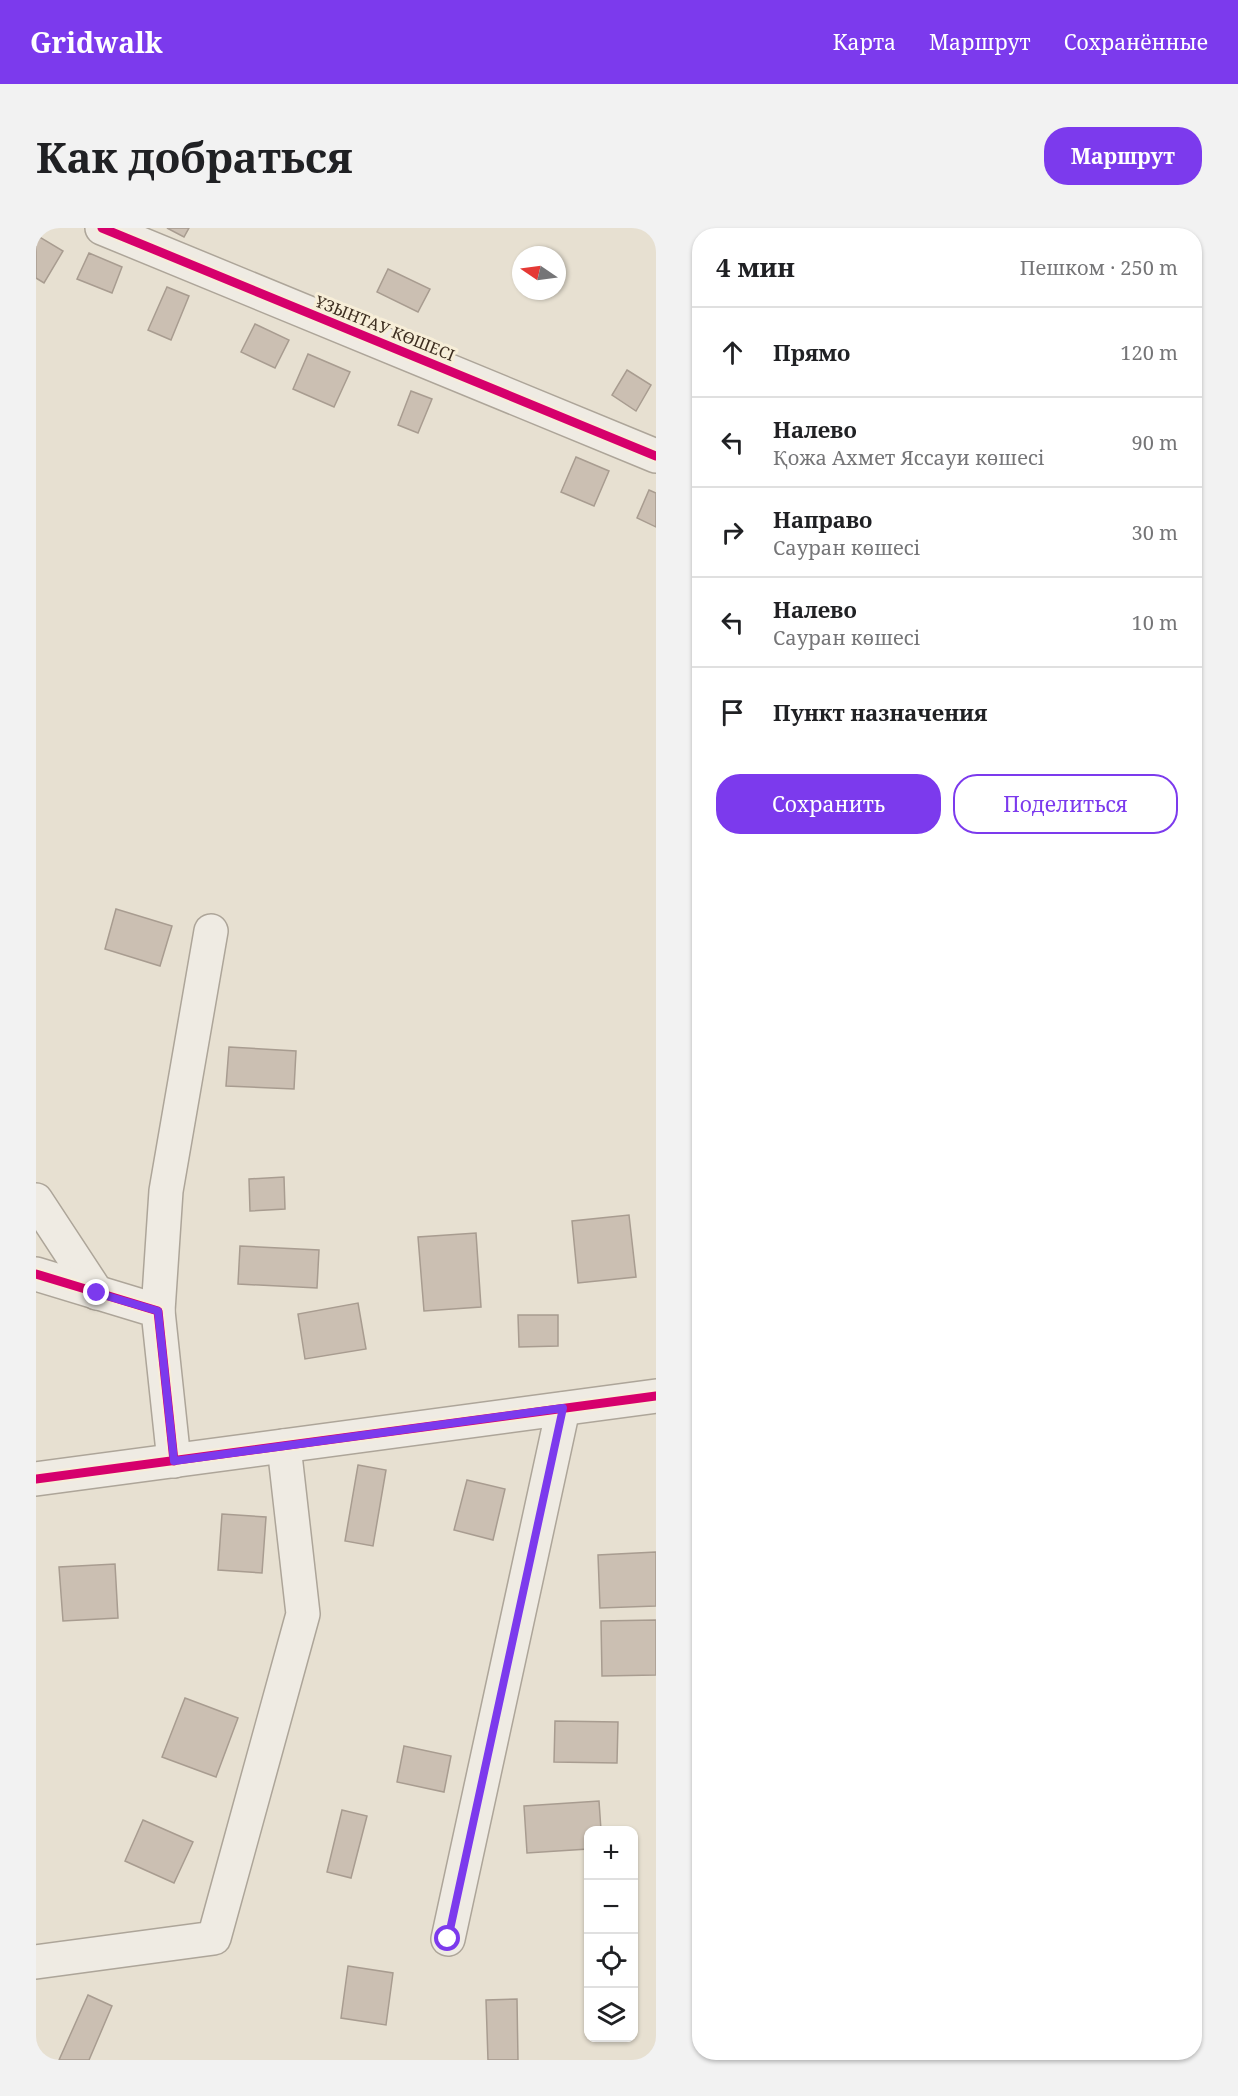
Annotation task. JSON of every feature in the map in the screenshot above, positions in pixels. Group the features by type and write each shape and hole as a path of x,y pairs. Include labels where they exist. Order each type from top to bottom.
{"street":[{"name":"ҰЗЫНТАУ КӨШЕСІ","path":"102,228 656,456"},
{"path":"174,1461 158,1311 166,1191 211,931"},
{"path":"36,1200 97,1293"},
{"path":"36,1274 158,1311"},
{"path":"36,1479 656,1396"},
{"path":"448,1939 563,1408"},
{"path":"36,1962 214,1938 303,1614 284,1446"}],"building":[{"path":"167,228 189,228 184,237"},
{"path":"36,235 63,251 44,283 36,278"},
{"path":"89,253 122,267 112,293 77,279"},
{"path":"388,269 430,289 418,312 377,292"},
{"path":"167,287 189,296 171,340 148,330"},
{"path":"255,324 289,340 275,368 241,352"},
{"path":"308,354 350,372 334,407 293,389"},
{"path":"627,370 651,385 636,411 612,395"},
{"path":"411,391 432,399 418,433 398,425"},
{"path":"576,457 609,471 594,506 561,492"},
{"path":"649,490 656,493 656,527 637,518"},
{"path":"116,909 172,926 160,966 105,949"},
{"path":"229,1047 296,1051 294,1089 226,1086"},
{"path":"284,1177 285,1209 250,1211 249,1179"},
{"path":"629,1215 636,1277 578,1283 572,1221"},
{"path":"476,1233 481,1307 424,1311 418,1237"},
{"path":"240,1246 319,1250 317,1288 238,1284"},
{"path":"358,1303 366,1349 305,1359 298,1314"},
{"path":"518,1315 558,1315 558,1346 519,1347"},
{"path":"358,1465 386,1470 373,1546 345,1541"},
{"path":"467,1480 505,1489 493,1540 454,1530"},
{"path":"222,1514 266,1517 262,1573 218,1570"},
{"path":"656,1552 656,1606 600,1608 598,1555"},
{"path":"115,1564 118,1618 63,1621 59,1567"},
{"path":"656,1620 656,1675 602,1676 601,1621"},
{"path":"185,1698 238,1718 216,1777 162,1757"},
{"path":"555,1721 618,1722 617,1763 554,1762"},
{"path":"404,1746 451,1756 444,1792 397,1782"},
{"path":"599,1801 601,1826 584,1826 584,1849 527,1853 524,1806"},
{"path":"342,1810 367,1816 351,1878 327,1872"},
{"path":"143,1820 193,1842 174,1883 125,1861"},
{"path":"348,1966 393,1973 386,2025 341,2018"},
{"path":"88,1995 112,2006 89,2060 59,2060"},
{"path":"517,1999 518,2060 488,2060 486,2000"}],"cycle path":[{"path":"102,228 656,456"},
{"path":"36,1274 158,1311 174,1461"},
{"path":"36,1479 656,1396"}],"route":[{"path":"97,1293 158,1311 174,1461 563,1408 448,1939"}]}
